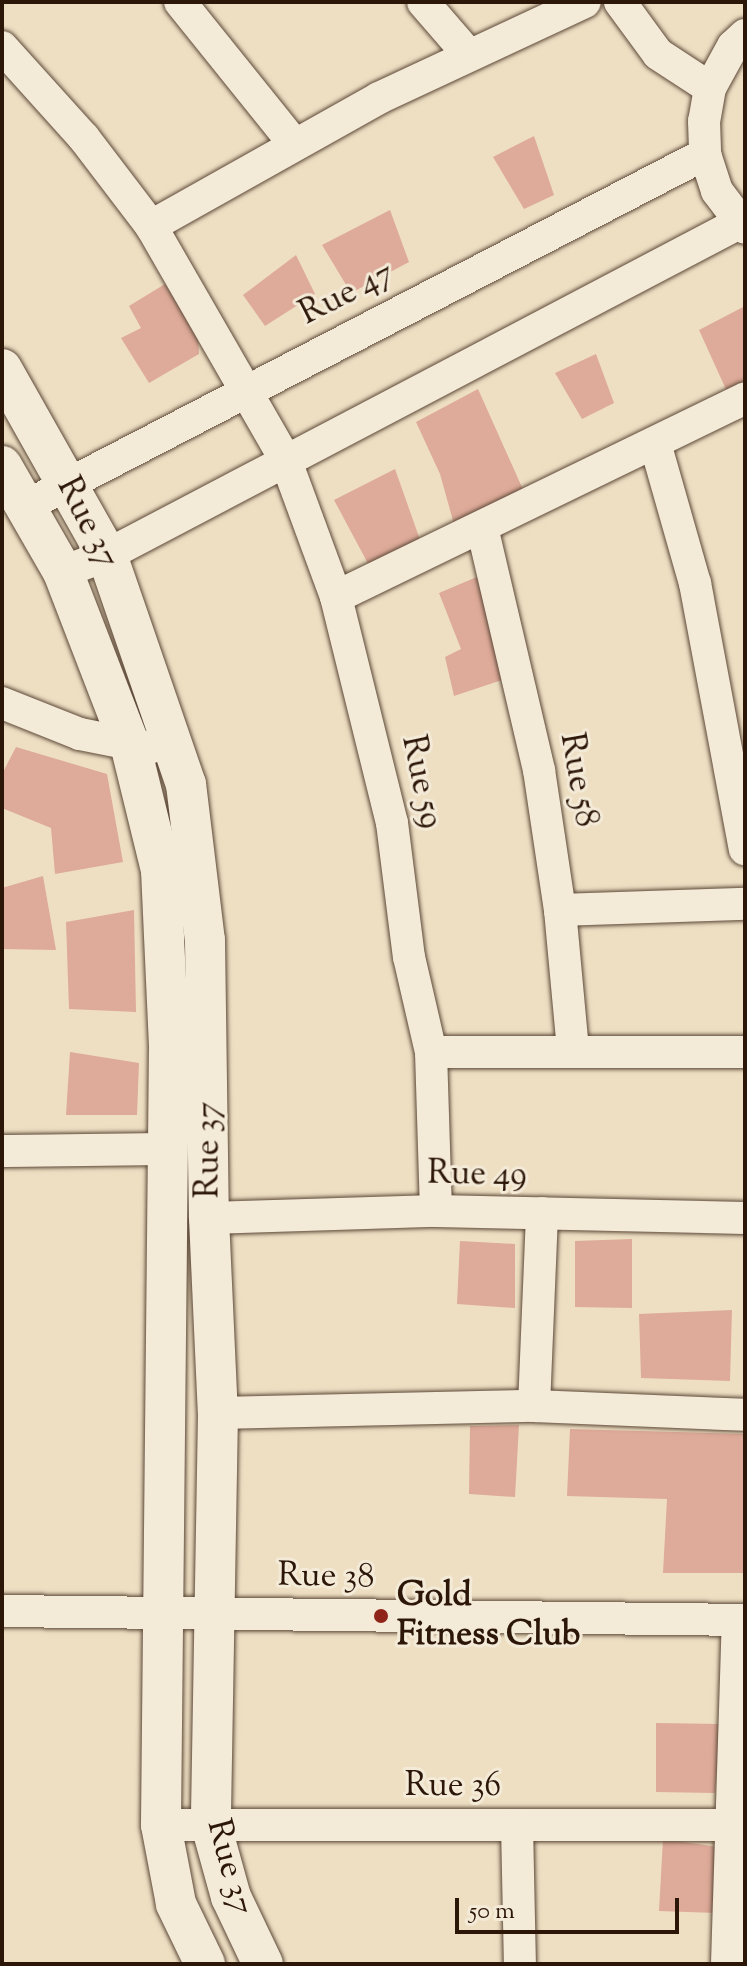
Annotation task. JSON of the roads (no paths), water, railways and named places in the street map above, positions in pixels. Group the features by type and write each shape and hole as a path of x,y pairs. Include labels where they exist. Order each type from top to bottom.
{"street":[{"path":"180,2 294,144"},
{"path":"423,2 468,54"},
{"path":"151,226 294,144 468,54 585,2"},
{"path":"620,2 658,54 710,88"},
{"path":"63,572 107,555 742,225 717,191 705,154 704,121 710,88 733,46 745,35"},
{"name":"Rue 59","path":"2,47 84,138 151,226 286,461 336,597 389,809 409,957 431,1052 436,1211"},
{"name":"Rue 47","path":"26,506 246,389 705,154"},
{"name":"Rue 37","path":"2,369 107,555 177,747 205,940 209,1218 218,1413 211,1825 231,1897 263,1964"},
{"path":"336,597 745,398"},
{"path":"655,443 695,583 745,849"},
{"name":"Rue 37","path":"2,466 63,572 131,748 161,870 168,982 161,1825 176,1904 205,1964"},
{"name":"Rue 58","path":"482,527 527,709 560,910 573,1051"},
{"path":"2,703 131,748 177,747"},
{"path":"560,910 745,904"},
{"path":"431,1052 745,1052"},
{"path":"2,1151 167,1149"},
{"name":"Rue 49","path":"209,1218 436,1211 745,1218"},
{"path":"534,1406 542,1213"},
{"path":"218,1413 534,1406 745,1415"},
{"name":"Rue 38","path":"2,1611 741,1620"},
{"path":"727,1964 738,1825 741,1620"},
{"name":"Rue 36","path":"161,1825 738,1825"},
{"path":"517,1825 520,1964"}],"place":[{"name":"Gold Fitness Club","path":"381,1616"}]}
